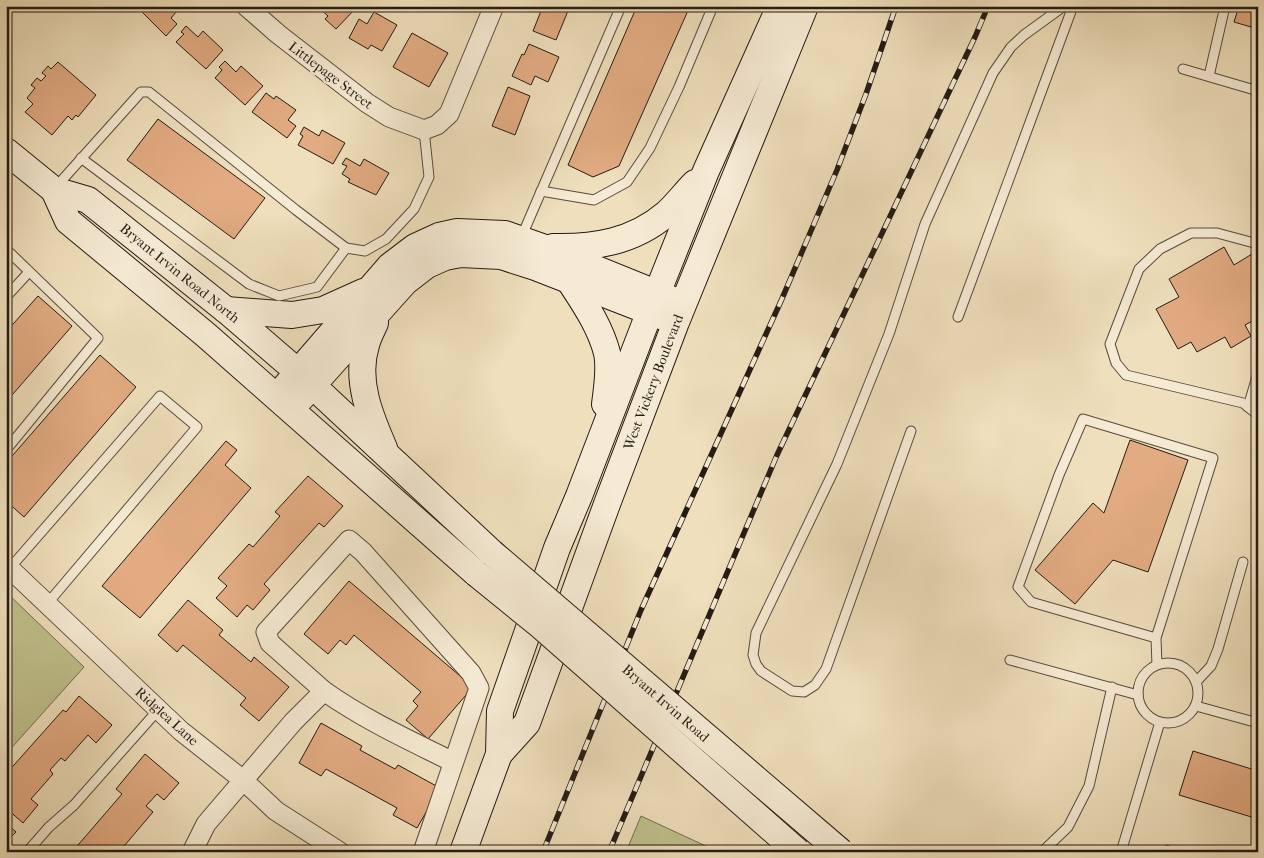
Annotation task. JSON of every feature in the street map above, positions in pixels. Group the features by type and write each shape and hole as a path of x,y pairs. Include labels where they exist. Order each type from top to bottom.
{"main road":[{"name":"West Vickery Boulevard","path":"463,852 498,754 500,711 557,548 706,171 780,6"},
{"name":"West Vickery Boulevard","path":"498,754 527,723 679,313 804,6"},
{"name":"Bryant Irvin Road North","path":"6,151 54,190 88,200 226,310 305,379 492,553"},
{"path":"531,243 568,247 605,245 638,233 666,214 706,171"},
{"name":"Bryant Irvin Road North","path":"54,190 68,221 206,335 477,574"},
{"path":"386,453 365,397 362,369 376,299 390,266 415,247 440,236 457,232 505,234 531,243 679,313"},
{"path":"283,403 376,299 405,282 426,265 445,257 461,254 501,256 569,280 653,302"},
{"path":"569,280 597,325 608,355 607,389 603,418 579,496"},
{"path":"226,310 292,316 376,299"},
{"name":"Bryant Irvin Road","path":"492,553 841,852"},
{"name":"Bryant Irvin Road","path":"477,574 541,626 798,852"}],"street":[{"name":"Littlepage Street","path":"246,6 278,34 367,104 389,117 424,130"},
{"path":"424,130 437,125 449,114 494,6"},
{"path":"423,852 479,688 471,673 349,540 266,632 270,643 324,691 348,708 453,762"},
{"name":"Ridglea Lane","path":"8,567 181,731 243,780 276,811 340,852"},
{"path":"192,852 206,824 293,722 324,691"}],"lane":[{"path":"531,243 541,191 621,6"},
{"path":"541,191 594,200 627,182 650,148 679,87 713,6"},
{"path":"911,431 826,669 815,685 804,692 792,691 761,671 756,664 753,655 756,632 837,464 889,334 925,224 993,73 1011,47 1024,35 1064,6"},
{"path":"958,316 1073,6"},
{"path":"1209,76 1226,6"},
{"path":"1183,69 1258,91"},
{"path":"54,190 141,92 149,92 288,204 346,248 365,251 386,238 414,209 429,177 424,130"},
{"path":"81,158 249,284 279,296 317,287 346,248"},
{"path":"1258,244 1217,233 1191,233 1160,249 1139,269 1110,344 1116,363 1126,375 1243,403 1258,415"},
{"path":"6,249 98,338 6,450"},
{"path":"6,297 29,272"},
{"path":"1248,407 1258,374"},
{"path":"8,567 160,396 197,427 47,604"},
{"path":"1156,638 1031,602 1018,587 1058,474 1083,418 1213,458 1156,638 1157,665"},
{"path":"1196,682 1211,666 1218,649 1243,562"},
{"path":"1010,660 1138,694"},
{"path":"1164,663 1184,667 1191,673 1196,682 1198,691 1196,706 1186,718 1167,724 1148,716 1142,709 1138,694 1141,679 1147,671 1157,665 1164,663"},
{"path":"1042,852 1068,827 1089,786 1112,688"},
{"path":"1196,706 1258,722"},
{"path":"27,852 74,805 159,710"},
{"path":"1121,852 1160,722"}],"green space":[{"path":"6,592 84,667 6,754"},
{"path":"641,816 708,847 714,852 626,852"}],"building":[{"path":"136,6 173,6 177,11 171,18 177,24 166,36"},
{"path":"317,6 352,6 355,9 336,29 325,19 328,16"},
{"path":"543,6 570,6 556,40 533,31"},
{"path":"637,6 690,6 619,166 593,177 568,165"},
{"path":"1239,6 1258,6 1258,29 1234,22"},
{"path":"374,12 397,25 382,51 371,45 368,49 349,38 359,19 367,24"},
{"path":"186,26 198,37 203,31 223,50 206,69 176,42 184,34 181,32"},
{"path":"412,33 448,53 429,87 393,67"},
{"path":"529,44 559,57 548,82 535,76 531,85 512,76"},
{"path":"225,61 236,72 241,66 263,86 245,105 215,78 222,70 219,67"},
{"path":"58,62 96,95 78,117 76,115 72,120 68,116 52,135 25,112 33,104 27,98 35,88 31,85 37,78 41,81 46,76 42,73 48,66 51,69"},
{"path":"508,87 530,96 515,135 492,126"},
{"path":"266,93 274,99 276,96 296,110 288,120 296,126 287,138 252,112"},
{"path":"158,119 265,198 234,239 127,160"},
{"path":"304,127 319,136 322,130 345,143 333,164 298,145 303,136 300,134"},
{"path":"346,158 360,166 364,159 389,173 376,195 348,182 350,179 342,174 347,166 342,164"},
{"path":"1224,247 1234,265 1252,254 1258,264 1258,318 1245,325 1251,336 1231,348 1225,337 1197,352 1191,342 1178,349 1156,309 1179,297 1169,279"},
{"path":"38,296 72,326 6,402 6,332"},
{"path":"100,355 136,387 24,517 6,501 6,463"},
{"path":"1130,440 1188,460 1148,572 1113,560 1075,604 1035,570 1093,503 1104,513"},
{"path":"226,441 237,450 225,465 251,488 140,618 102,586"},
{"path":"308,476 343,506 324,527 319,523 264,584 270,590 253,610 247,605 237,617 216,598 227,586 218,578 249,544 253,547 280,516 275,512"},
{"path":"349,581 473,687 428,739 406,720 418,706 413,701 421,692 354,635 346,645 340,640 328,654 304,634"},
{"path":"188,600 223,630 219,635 251,662 254,657 289,687 259,721 240,705 246,698 183,645 177,652 158,635"},
{"path":"79,696 112,725 96,743 88,735 65,761 61,758 50,770 53,774 31,799 38,805 23,823 6,808 6,774 63,710 66,712"},
{"path":"321,723 362,746 360,750 395,769 398,765 440,788 417,828 393,815 397,808 326,769 321,776 299,763"},
{"path":"1193,751 1258,771 1258,819 1179,795"},
{"path":"145,754 179,783 164,800 157,794 146,806 153,812 119,852 72,852 122,794 116,789"},
{"path":"6,823 16,832 6,842"},
{"path":"1166,845 1187,852 1164,852"}],"railway":[{"path":"543,852 641,610 781,301 837,170 866,94 896,6"},
{"path":"609,852 777,455 988,6"}]}
